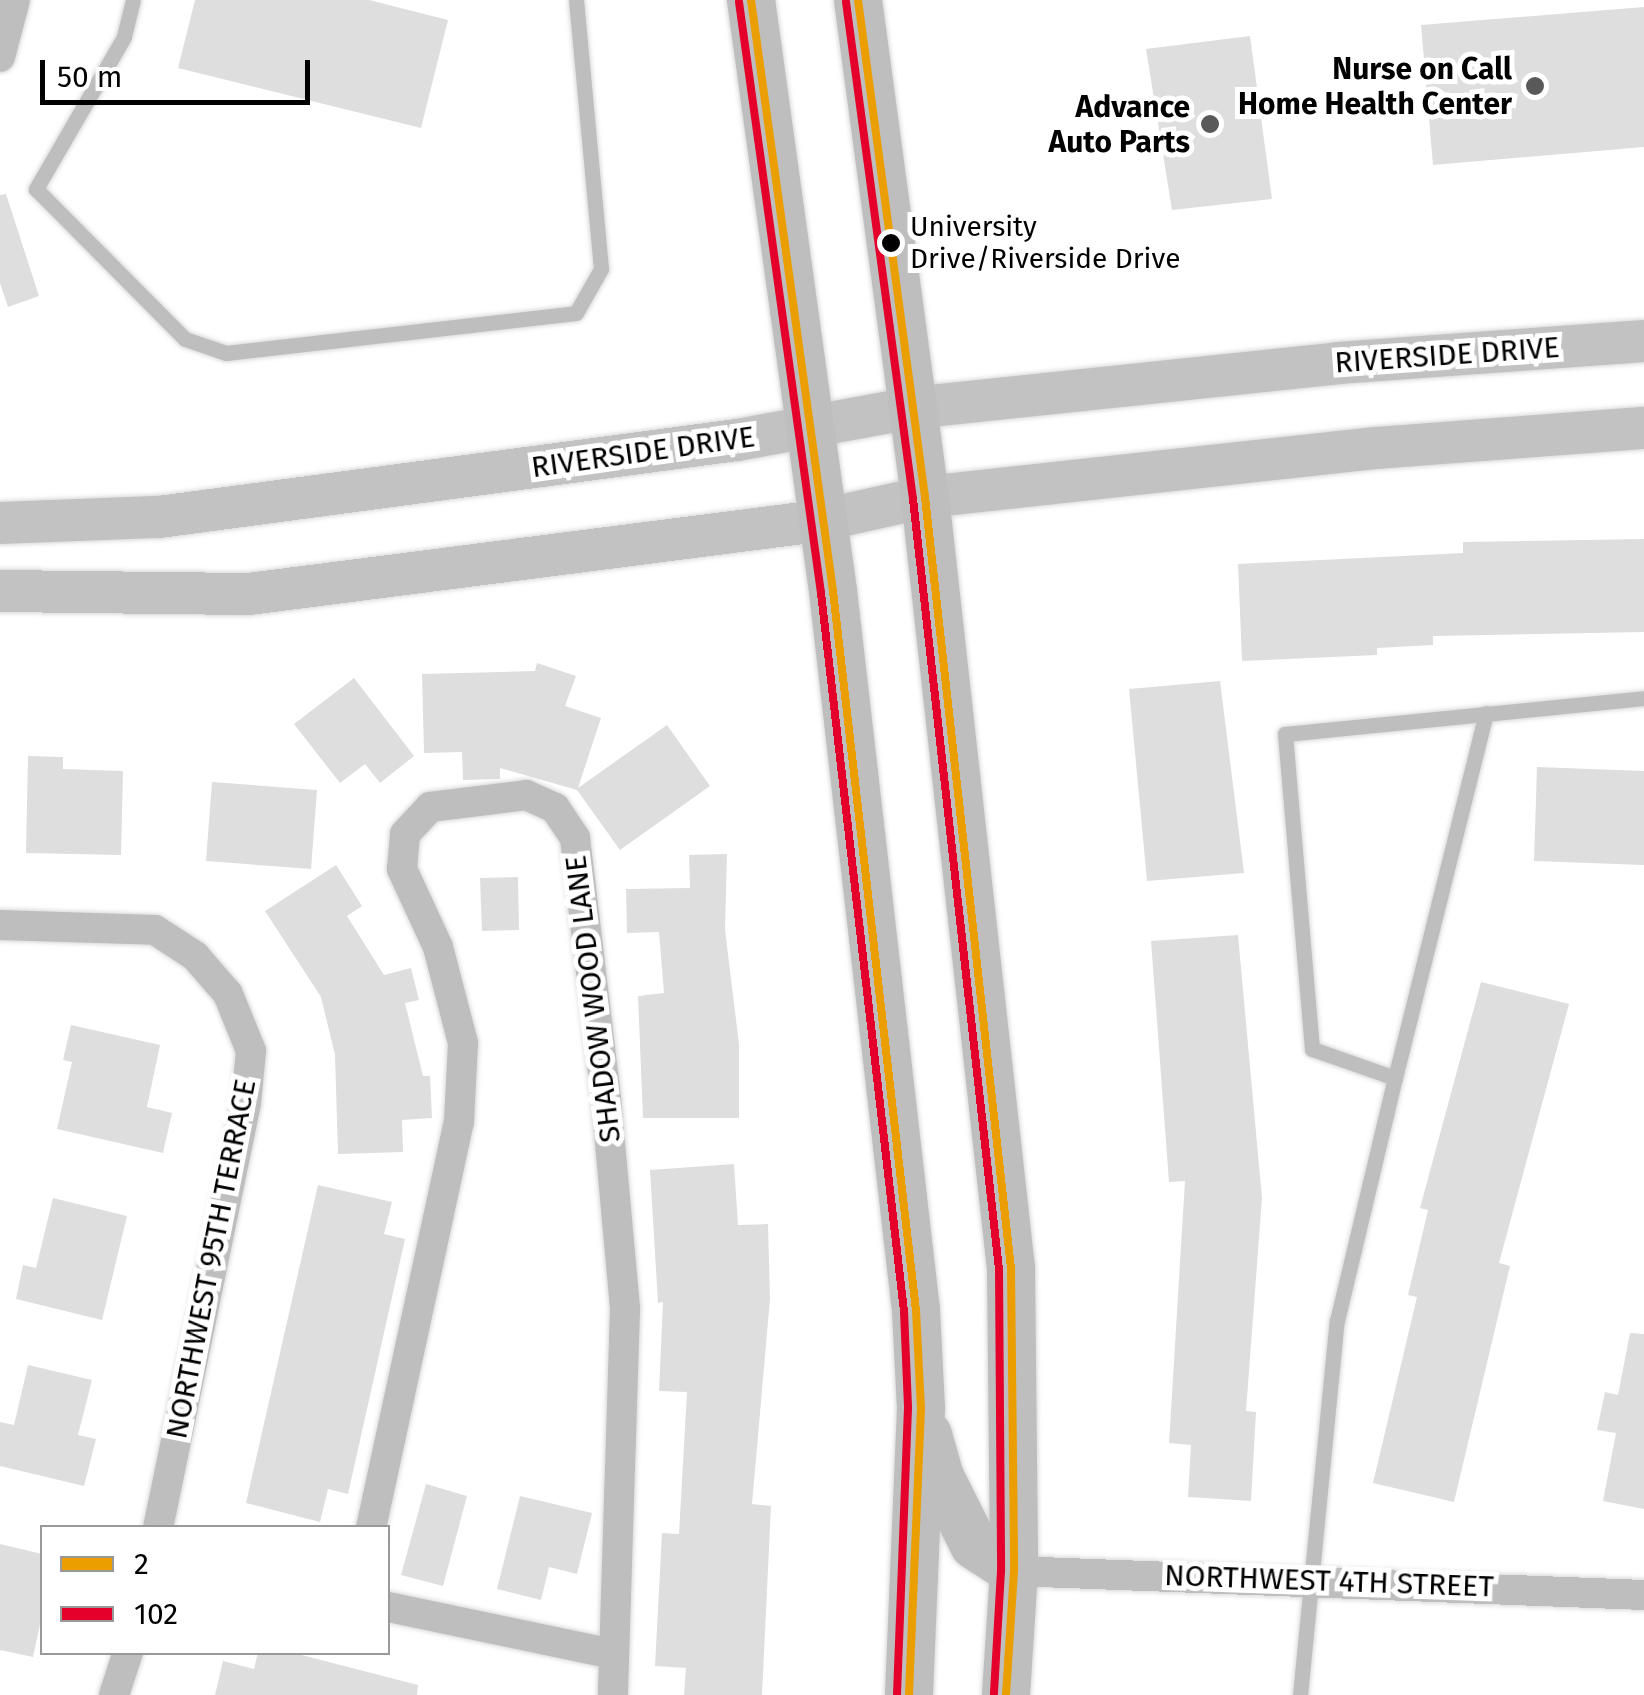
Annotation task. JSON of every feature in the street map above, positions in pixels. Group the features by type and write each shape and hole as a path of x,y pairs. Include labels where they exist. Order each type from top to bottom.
{"main road":[{"path":"751,0 818,521 832,591 916,1310 920,1408 909,1695"},
{"path":"858,0 925,497 1011,1268 1014,1571 1006,1695"},
{"path":"920,1408 940,1478 974,1544 1014,1571"}],"street":[{"path":"0,58 15,0"},
{"name":"RIVERSIDE DRIVE","path":"0,523 159,517 808,429 912,408 1338,362 1644,341"},
{"path":"0,592 249,594 818,521 925,497 1376,448 1644,428"},
{"name":"SHADOW WOOD LANE","path":"372,1525 460,1122 463,1043 438,947 402,868 405,834 430,808 526,795 555,808 575,838 606,1099 624,1309 612,1695"},
{"name":"NORTHWEST 95TH TERRACE","path":"0,925 155,930 196,956 228,994 251,1052 246,1104 159,1525"},
{"name":"NORTHWEST 4TH STREET","path":"1014,1571 1644,1595"},
{"path":"390,1607 613,1654"},
{"path":"114,1695 127,1655"}],"lane":[{"path":"133,0 124,36 36,189 185,339 226,354 576,314 600,269 576,0"},
{"path":"1395,1078 1312,1049 1285,734 1644,698"},
{"path":"1300,1695 1337,1321 1486,713"}],"building":[{"path":"195,0 369,0 448,20 421,128 178,68"},
{"name":"Nurse on Call Home Health Center","path":"1644,7 1644,147 1433,165 1421,25"},
{"name":"Advance Auto Parts","path":"1250,36 1272,199 1172,210 1146,49"},
{"path":"6,194 39,296 8,307 0,283 0,195"},
{"path":"1644,539 1644,632 1433,636 1433,645 1377,648 1377,655 1242,661 1238,564 1463,553 1463,542"},
{"path":"537,663 576,676 565,706 601,718 578,788 667,725 710,786 620,850 577,790 500,768 500,779 463,780 462,752 424,753 422,674 535,671"},
{"path":"354,678 414,756 380,783 365,764 340,783 294,724"},
{"path":"1220,681 1244,873 1147,881 1129,689"},
{"path":"28,756 63,757 63,769 123,771 121,855 26,853"},
{"path":"1537,767 1644,771 1644,865 1534,861"},
{"path":"212,782 317,790 311,869 206,861"},
{"path":"727,854 725,930 739,1044 739,1118 643,1118 638,996 664,993 659,932 627,933 626,889 690,888 689,855"},
{"path":"336,865 362,906 347,916 384,975 411,968 419,1000 405,1003 423,1076 430,1076 432,1118 402,1120 403,1152 338,1154 335,1055 321,997 265,911"},
{"path":"518,877 519,930 482,931 480,878"},
{"path":"1238,935 1262,1198 1246,1411 1256,1412 1251,1501 1188,1497 1191,1445 1169,1443 1185,1181 1169,1182 1151,941"},
{"path":"1481,982 1569,1004 1499,1263 1510,1266 1454,1502 1373,1483 1417,1297 1408,1295 1428,1210 1420,1208"},
{"path":"71,1025 160,1045 147,1107 172,1113 163,1153 57,1129 72,1062 63,1060"},
{"path":"734,1164 738,1225 768,1224 770,1299 752,1504 771,1506 762,1695 684,1695 686,1668 655,1666 662,1533 679,1534 687,1392 659,1391 663,1302 658,1303 650,1170"},
{"path":"318,1185 392,1202 384,1234 405,1239 348,1494 328,1489 320,1522 246,1503"},
{"path":"53,1198 127,1216 102,1320 16,1299 23,1265 36,1268"},
{"path":"1630,1333 1644,1334 1644,1509 1603,1501 1616,1433 1597,1430 1605,1392 1618,1395"},
{"path":"28,1365 92,1380 78,1435 96,1439 84,1486 0,1466 0,1422 14,1425"},
{"path":"426,1484 467,1496 443,1586 401,1575"},
{"path":"520,1496 592,1513 577,1574 549,1567 541,1600 497,1589"},
{"path":"0,1544 40,1554 40,1624 33,1657 0,1650"},
{"path":"257,1655 302,1655 418,1685 417,1695 215,1695 223,1661 254,1669"}],"transit line":[{"name":"2","path":"751,0 833,591 916,1310 921,1408 909,1695"},
{"name":"2","path":"858,0 925,497 1011,1268 1014,1571 1006,1695"},
{"name":"102","path":"739,2 821,593 904,1311 908,1408 897,1694"},
{"name":"102","path":"846,2 913,499 999,1269 1001,1571 994,1694"}],"place":[{"name":"Nurse on Call Home Health Center","path":"1535,86"},
{"name":"Advance Auto Parts","path":"1210,124"},
{"name":"University Drive/Riverside Drive","path":"891,243"}]}
